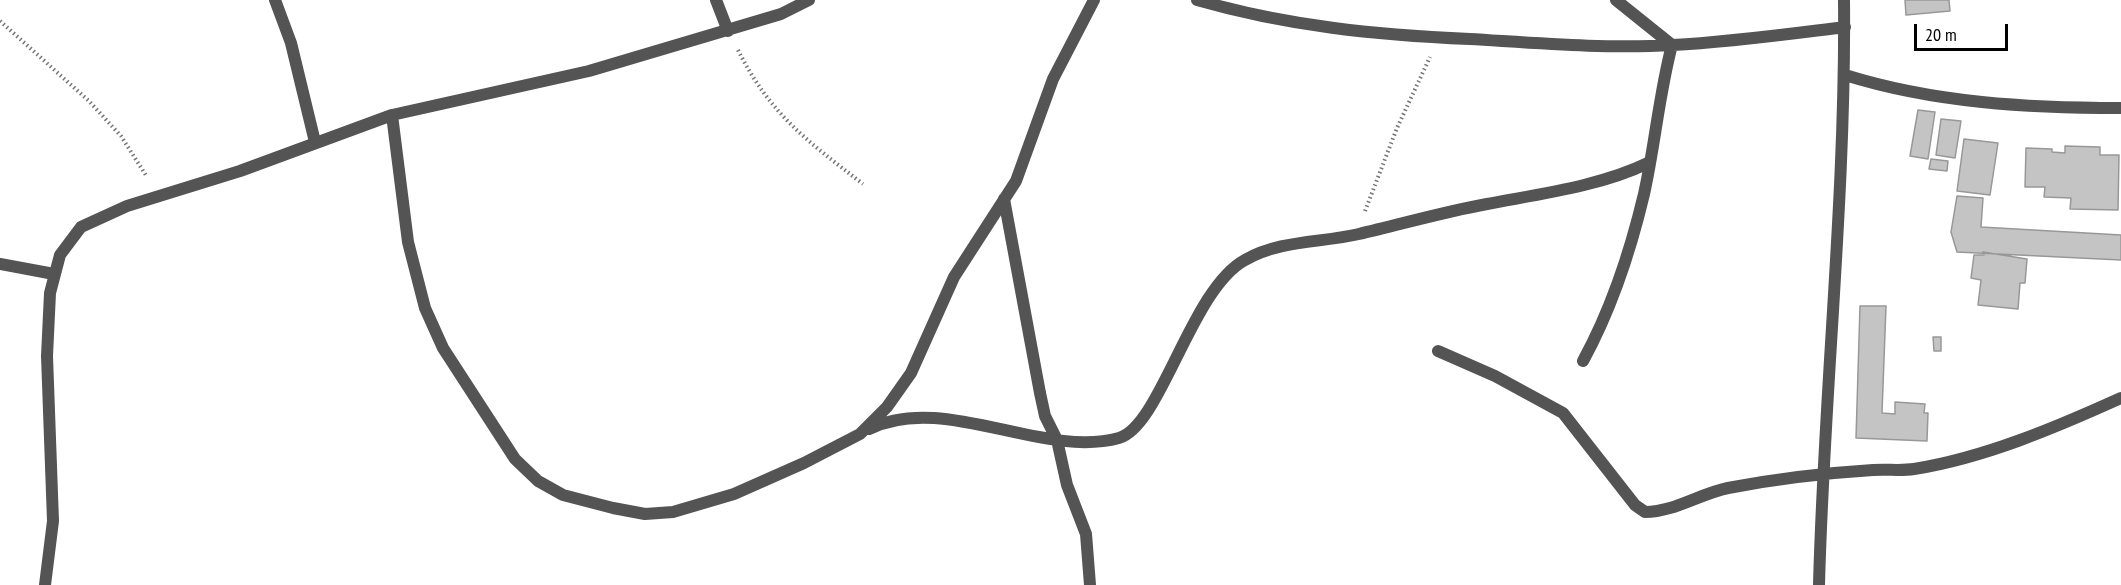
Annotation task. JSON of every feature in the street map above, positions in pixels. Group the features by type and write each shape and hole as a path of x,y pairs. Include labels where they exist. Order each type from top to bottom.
{"street":[{"path":"275,0 291,43 315,142"},
{"path":"716,0 728,31"},
{"path":"45,585 53,521 47,326 54,274 60,255 81,227 100,216 159,195 240,171 392,115 589,71 781,14 809,0"},
{"path":"860,434 886,407 911,373 946,293 1022,167 1058,69 1094,0"},
{"path":"1197,0 1271,19 1322,28 1439,38 1548,43 1672,45 1845,27"},
{"path":"1616,0 1672,45"},
{"path":"1819,585 1822,475 1833,334 1845,75 1845,0"},
{"path":"1583,361 1618,287 1644,192 1672,45"},
{"path":"1845,75 1885,88 1973,102 2051,108 2121,108"},
{"path":"392,115 408,242 425,308 443,348 515,459 546,487 613,508 645,514 673,512 734,495 883,423 926,418 991,427 1057,440 1107,440 1130,432 1144,416 1210,294 1225,273 1244,260 1283,245 1358,234 1419,218 1611,178 1648,163"},
{"path":"1004,199 1045,416 1057,440 1067,485 1086,534 1090,585"},
{"path":"0,264 54,274"},
{"path":"1438,351 1495,376 1563,413 1635,505 1645,512 1676,507 1728,488 1822,475 1913,469 1944,462 2049,431 2121,398"}],"path":[{"path":"0,21 121,136 159,195"},
{"path":"728,31 753,82 777,113 862,184"},
{"path":"1358,234 1384,158 1439,38"}],"building":[{"path":"1905,0 1949,0 1950,11 1906,15"},
{"path":"1918,110 1935,112 1928,159 1910,156"},
{"path":"1941,119 1961,121 1955,158 1936,155"},
{"path":"1964,139 1998,143 1990,195 1957,191"},
{"path":"2065,146 2100,147 2100,155 2119,155 2118,210 2070,209 2071,198 2044,197 2045,187 2025,187 2026,148 2052,149 2052,152 2065,153"},
{"path":"1931,159 1948,161 1947,171 1929,169"},
{"path":"1957,196 1983,198 1981,227 2121,235 2121,260 1957,252 1951,232"},
{"path":"1983,252 2027,259 2025,283 2020,283 2018,309 1978,305 1981,280 1971,278 1974,255 1984,255"},
{"path":"1860,306 1886,306 1882,413 1895,414 1895,402 1925,404 1924,413 1928,413 1927,441 1856,438"},
{"path":"1933,337 1941,337 1941,351 1934,351"}]}
